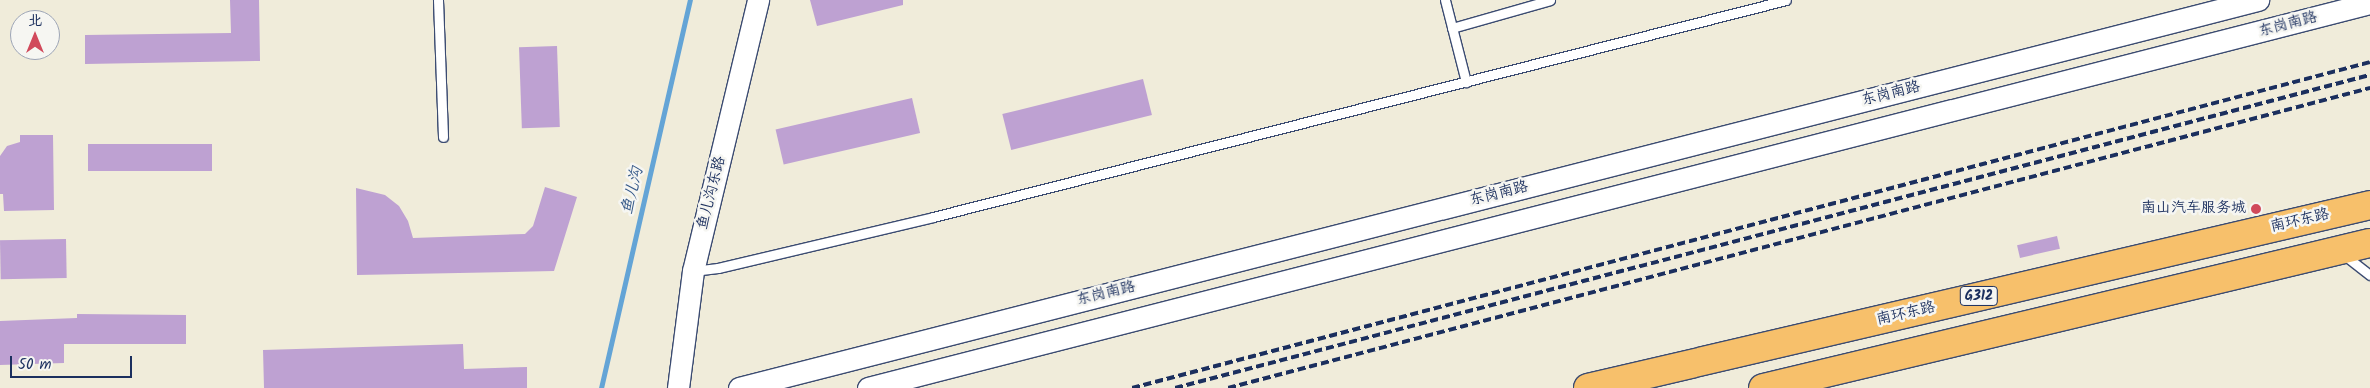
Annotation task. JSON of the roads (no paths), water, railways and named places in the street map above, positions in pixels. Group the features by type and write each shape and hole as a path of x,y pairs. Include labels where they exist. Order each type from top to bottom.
{"highway":[{"name":"南环东路","path":"1588,388 1668,379 2370,205"},
{"path":"1763,388 2370,243"}],"street":[{"name":"鱼儿沟东路","path":"678,388 693,271 758,0"},
{"name":"东岗南路","path":"740,388 2258,0"},
{"name":"东岗南路","path":"868,388 2370,3"}],"lane":[{"path":"438,0 443,137"},
{"path":"1445,0 1466,82"},
{"path":"1452,28 1550,0"},
{"path":"693,271 718,268 933,216 1786,0"},
{"path":"2339,251 2370,275"}],"waterway":[{"name":"鱼儿沟","path":"601,388 690,0"}],"railway":[{"path":"1132,388 2370,62"},
{"path":"1175,388 2370,75"},
{"path":"1228,388 2370,88"}],"place":[{"name":"南山汽车服务城","path":"2256,209"}]}
